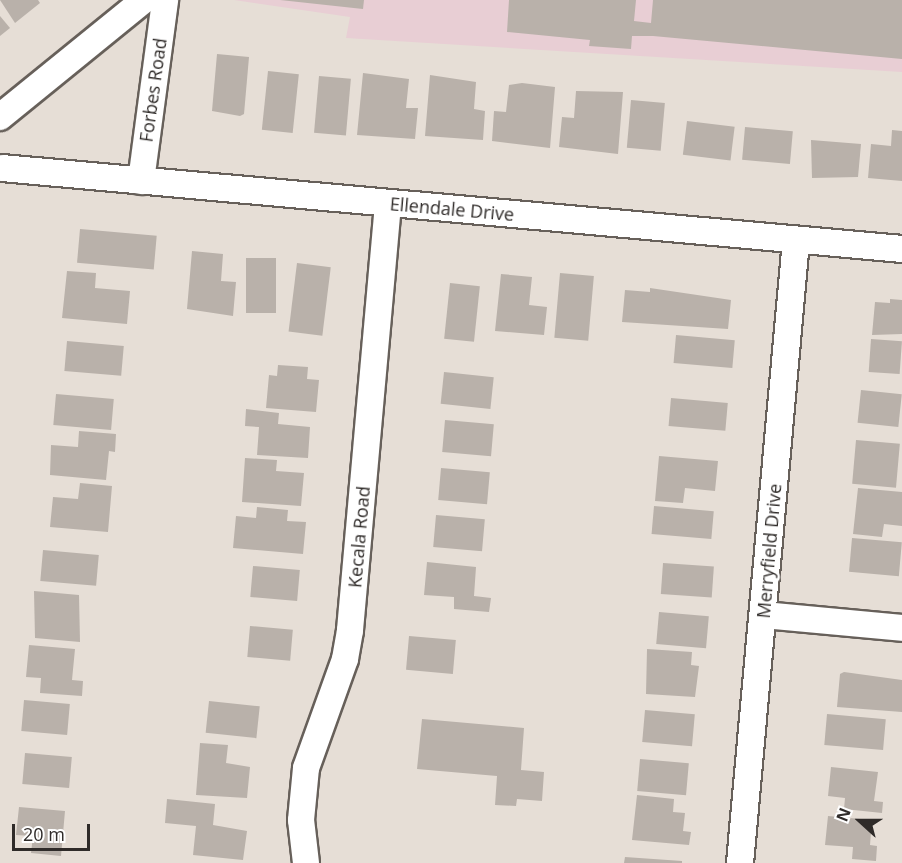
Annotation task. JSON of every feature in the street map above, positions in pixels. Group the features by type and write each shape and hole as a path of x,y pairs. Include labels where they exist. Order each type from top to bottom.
{"street":[{"path":"0,117 144,0"},
{"name":"Forbes Road","path":"141,181 165,0"},
{"name":"Ellendale Drive","path":"1,175 141,181 902,249"},
{"name":"Kecala Road","path":"306,863 301,820 306,768 345,659 350,630 388,204"},
{"name":"Merryfield Drive","path":"740,863 796,240"},
{"path":"763,615 902,628"}],"shaded area":[{"path":"234,0 902,0 902,72 346,38 350,17"}],"building":[{"path":"0,0 38,0 40,3 15,23"},
{"path":"280,0 364,0 363,9"},
{"path":"509,0 636,0 634,21 651,23 653,0 902,0 902,59 653,36 632,36 631,49 589,46 590,40 507,32"},
{"path":"0,16 10,28 0,36"},
{"path":"217,54 249,57 244,114 240,116 212,111"},
{"path":"268,71 299,74 293,133 262,130"},
{"path":"363,73 409,79 406,108 418,108 415,139 357,135"},
{"path":"430,75 476,82 474,109 485,111 483,140 425,136"},
{"path":"319,76 351,79 346,136 314,133"},
{"path":"522,83 555,87 550,148 492,141 494,111 506,112 509,85"},
{"path":"576,91 623,92 618,154 559,147 562,117 574,118"},
{"path":"631,100 665,103 661,151 627,148"},
{"path":"687,121 735,127 730,161 683,155"},
{"path":"745,127 793,131 790,164 742,160"},
{"path":"892,130 902,131 902,181 868,178 871,144 891,146"},
{"path":"811,140 861,144 858,177 812,178"},
{"path":"80,229 157,236 154,270 77,263"},
{"path":"192,251 223,254 221,281 236,282 233,316 187,309"},
{"path":"246,258 276,258 276,313 246,313"},
{"path":"297,263 331,267 322,336 289,331"},
{"path":"67,271 96,273 95,288 130,291 127,324 62,318"},
{"path":"560,273 594,276 588,341 554,338"},
{"path":"501,274 532,277 529,305 547,307 544,335 495,331"},
{"path":"450,283 480,286 474,342 444,339"},
{"path":"650,288 731,300 728,329 622,322 625,290 650,292"},
{"path":"890,299 902,300 902,334 872,335 875,302 890,303"},
{"path":"676,335 735,340 732,368 674,363"},
{"path":"871,339 902,341 900,374 869,372"},
{"path":"67,341 124,346 121,376 64,371"},
{"path":"278,365 308,367 307,379 319,380 316,412 266,408 269,375 277,376"},
{"path":"444,372 494,377 490,409 441,404"},
{"path":"861,390 902,394 898,427 858,423"},
{"path":"56,394 114,399 111,430 53,425"},
{"path":"671,398 728,403 725,431 669,426"},
{"path":"246,409 279,413 278,424 310,427 308,458 257,455 259,427 245,426"},
{"path":"445,420 494,424 491,456 442,452"},
{"path":"79,431 116,434 115,452 109,451 106,480 50,475 51,445 78,447"},
{"path":"856,440 900,444 896,488 852,484"},
{"path":"659,456 718,461 715,491 685,488 683,503 655,501"},
{"path":"245,458 277,460 276,471 304,473 301,506 242,502"},
{"path":"441,468 490,472 487,504 438,500"},
{"path":"80,483 112,486 108,532 50,527 53,497 78,499"},
{"path":"858,488 902,492 902,526 884,524 882,537 853,534"},
{"path":"654,506 714,511 711,539 652,534"},
{"path":"257,507 288,510 287,521 306,522 303,554 233,548 236,516 256,518"},
{"path":"436,515 485,519 482,551 433,547"},
{"path":"852,538 902,542 899,576 849,572"},
{"path":"43,550 99,555 96,586 40,581"},
{"path":"427,562 476,567 474,596 491,598 489,612 454,609 454,597 424,595"},
{"path":"663,563 714,567 712,597 661,594"},
{"path":"253,566 300,570 297,601 250,597"},
{"path":"34,591 79,595 80,642 35,638"},
{"path":"659,612 709,616 706,648 656,644"},
{"path":"250,626 293,630 290,661 247,657"},
{"path":"409,636 456,640 453,674 406,670"},
{"path":"29,645 75,649 72,680 83,681 82,696 40,693 41,678 26,677"},
{"path":"647,649 692,652 691,665 699,666 695,697 646,694"},
{"path":"844,672 902,680 902,712 837,707 840,674"},
{"path":"24,700 70,704 67,735 21,731"},
{"path":"209,701 260,706 256,738 206,733"},
{"path":"645,710 695,714 692,746 642,742"},
{"path":"827,714 886,719 883,750 824,745"},
{"path":"422,719 524,728 521,770 544,772 542,801 517,799 516,806 495,805 497,776 417,769"},
{"path":"200,743 228,745 226,763 250,767 247,798 196,795"},
{"path":"25,753 72,757 69,788 22,784"},
{"path":"640,759 689,763 686,795 637,791"},
{"path":"831,767 878,772 874,801 883,802 882,813 844,809 845,798 828,796"},
{"path":"637,795 674,799 673,812 685,813 683,831 691,832 689,845 632,840"},
{"path":"167,799 215,804 213,825 247,831 243,860 193,855 196,826 165,823"},
{"path":"19,807 65,811 61,856 31,853 33,836 16,835"},
{"path":"828,816 872,820 870,845 877,846 876,861 852,859 853,847 825,845"},
{"path":"625,857 682,861 682,863 624,863"}]}
